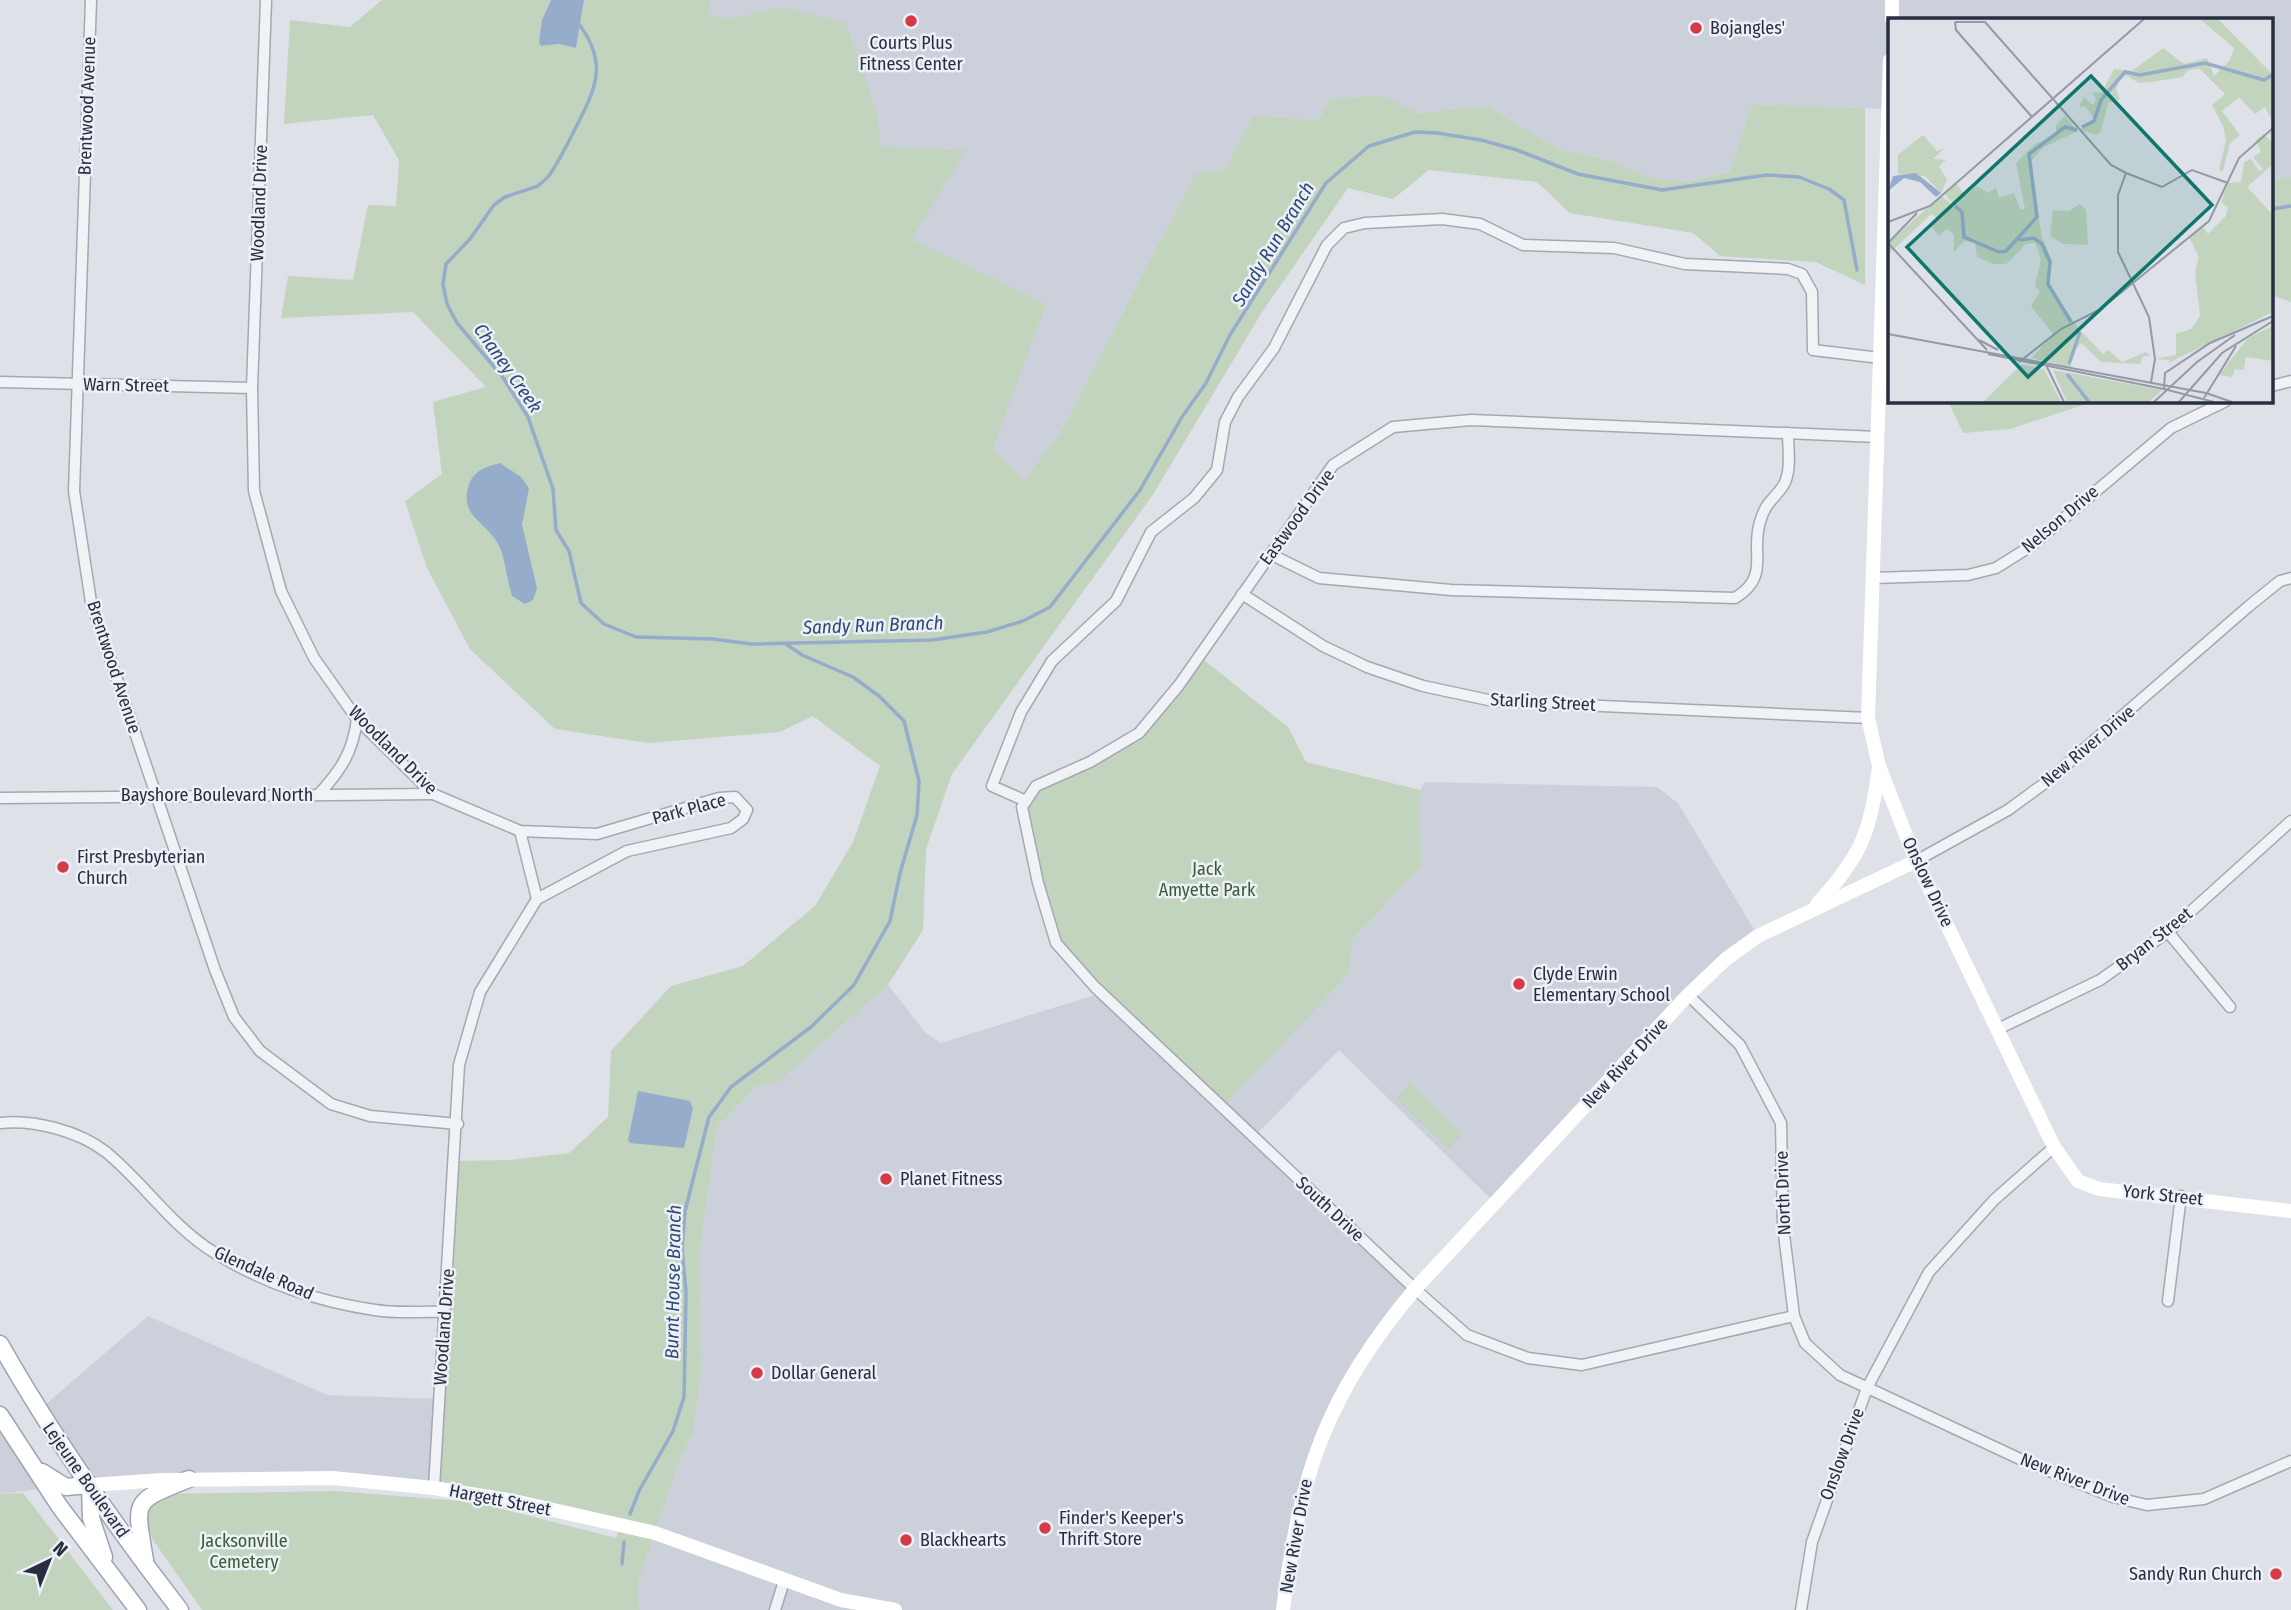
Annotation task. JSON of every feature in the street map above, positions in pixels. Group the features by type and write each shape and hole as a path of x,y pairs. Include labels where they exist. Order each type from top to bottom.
{"main road":[{"name":"Lejeune Boulevard","path":"0,1344 38,1411 146,1566 180,1610"},
{"path":"0,1364 38,1411"},
{"name":"Lejeune Boulevard","path":"0,1416 60,1507 138,1610"},
{"path":"29,1457 44,1475 66,1487 90,1485 91,1518 110,1574"},
{"path":"146,1566 137,1522 143,1500 151,1494 189,1479"}],"street":[{"name":"Brentwood Avenue","path":"91,0 74,491 92,603 234,1017 260,1051 331,1104 370,1116 458,1124"},
{"name":"Woodland Drive","path":"266,0 252,388 254,491 281,591 314,658 357,719 433,794 520,831"},
{"path":"1892,0 1892,18"},
{"name":"Onslow Drive","path":"1801,1610 1812,1542 1867,1388 1929,1272 1994,1200 2054,1147 1916,862 1879,766 1868,718 1888,120"},
{"path":"1024,804 992,786 1021,712 1052,661 1116,601 1151,532 1194,498 1217,470 1225,422 1238,397 1274,348 1327,245 1344,228 1365,223 1442,219 1480,225 1523,245 1614,248 1685,264 1788,269 1802,274 1812,292 1813,350 1880,358"},
{"path":"2274,385 2291,381"},
{"name":"Warn Street","path":"0,382 252,388"},
{"name":"Nelson Drive","path":"1872,578 1968,575 1996,568 2031,546 2171,428 2224,402"},
{"name":"Eastwood Drive","path":"1024,804 1036,786 1091,761 1139,733 1179,685 1333,465 1393,427 1471,420 1878,437"},
{"path":"1270,554 1319,578 1451,590 1735,598 1751,589 1758,570 1759,525 1768,500 1784,485 1789,463 1788,433"},
{"name":"New River Drive","path":"1283,1610 1291,1545 1314,1453 1339,1397 1374,1338 1415,1289 1688,995 1726,959 1758,936 1916,862 2008,810 2045,783 2249,606 2280,581 2291,578"},
{"name":"Starling Street","path":"1242,594 1323,646 1367,667 1423,686 1493,701 1868,718"},
{"path":"319,794 345,764 354,744 357,719"},
{"path":"1811,911 1842,877 1863,844 1873,810 1879,766"},
{"name":"Bayshore Boulevard North","path":"0,798 433,794"},
{"name":"Park Place","path":"520,831 597,834 674,814 719,798 735,797 747,810 743,819 731,828 627,851 537,899"},
{"name":"South Drive","path":"1024,804 1038,883 1056,943 1096,987 1415,1289 1468,1335 1528,1358 1581,1365 1794,1316"},
{"name":"Bryan Street","path":"1998,1029 2100,980 2168,932 2291,821"},
{"path":"520,831 537,899"},
{"name":"Woodland Drive","path":"434,1488 458,1124 459,1065 480,992 537,899"},
{"path":"2168,932 2230,1007"},
{"name":"North Drive","path":"1688,995 1740,1045 1781,1123 1783,1226 1794,1316 1805,1343 1840,1376 1867,1388"},
{"name":"Glendale Road","path":"0,1123 21,1120 74,1136 105,1152 164,1212 215,1253 302,1294 377,1311 444,1312"},
{"name":"York Street","path":"2054,1147 2078,1181 2099,1189 2181,1196 2291,1211"},
{"path":"2168,1301 2181,1196"},
{"name":"New River Drive","path":"1867,1388 2020,1459 2113,1497 2147,1505 2204,1499 2291,1461"},
{"name":"Hargett Street","path":"90,1485 189,1479 333,1478 434,1488 514,1501 654,1533 841,1600 895,1610"},
{"path":"775,1610 784,1581"}],"shaded area":[{"path":"710,0 2291,0 2291,177 2274,180 2274,18 1888,18 1888,109 1752,104 1729,172 1689,181 1654,179 1609,160 1560,150 1487,106 1418,113 1380,95 1330,99 1318,120 1253,116 1224,170 1195,174 1060,433 1024,480 627,309 709,16"},
{"path":"1888,109 1888,268 1883,267"},
{"path":"1425,782 1657,787 1678,803 1758,936 1726,959 1495,1203 1339,1050 1254,1137 1415,1289 1374,1338 1313,1453 1283,1610 639,1610 638,1583 681,1456 693,1433 701,1371 700,1250 717,1127 756,1087 777,1083 888,985 925,1032 941,1043 1101,993 1349,973 1353,939 1421,867 1420,790"},
{"path":"148,1316 327,1395 439,1399 434,1488 333,1478 90,1485 38,1411"},
{"path":"0,1416 48,1488 0,1494"}],"green space":[{"name":"Jacksonville Cemetery","path":"382,0 551,0 542,20 541,46 559,44 576,48 584,0 710,0 709,16 736,18 782,7 846,23 877,115 881,147 966,150 912,239 1046,304 993,448 1024,480 1060,433 1195,174 1224,170 1253,116 1318,120 1330,99 1381,95 1418,113 1487,106 1560,150 1609,160 1654,179 1689,181 1729,172 1752,104 1865,108 1865,285 1816,262 1720,256 1693,233 1570,213 1537,182 1429,170 1393,199 1348,188 1262,312 1154,493 952,774 926,849 923,930 888,985 777,1083 756,1087 717,1127 700,1250 701,1371 693,1433 681,1456 638,1583 639,1610 202,1610 153,1540 146,1524 147,1507 166,1494 335,1491 474,1502 616,1538 621,1526 434,1488 455,1161 510,1160 569,1153 608,1117 611,1051 671,986 743,966 815,906 853,842 880,766 813,716 780,732 648,743 555,729 470,649 427,568 405,501 442,474 433,402 486,387 413,312 281,318 288,276 353,280 368,205 396,206 399,160 373,115 284,124 290,20 350,27"},
{"path":"2291,177 2291,302 2274,296 2274,180"},
{"path":"1948,402 2086,402 2010,429 1963,433"},
{"name":"Jack Amyette Park","path":"1199,656 1288,727 1306,762 1420,790 1421,867 1353,939 1349,973 1222,1108 1056,943 1022,807 1036,786 1139,733"},
{"path":"1410,1083 1462,1134 1448,1149 1396,1099"},
{"path":"23,1493 113,1610 0,1610 0,1494"}],"water":[{"path":"551,0 584,0 576,48 559,44 541,46 539,42 542,20"},
{"path":"500,463 521,477 529,488 522,525 537,588 533,600 525,604 512,596 504,560 496,540 468,507 468,488 473,477 484,468"},
{"path":"638,1091 690,1101 693,1109 684,1148 630,1143 628,1140"}],"waterway":[{"name":"Sandy Run Branch","path":"578,23 594,51 596,76 589,101 566,147 548,177 538,186 505,197 494,205 470,239 446,264 443,284 447,304 457,323 502,376 528,417 553,489 556,530 569,551 581,603 604,624 636,637 713,639 751,644 932,640 987,632 1023,621 1050,607 1140,490 1182,417 1206,383 1230,335 1326,183 1369,146 1415,132 1481,140 1517,150 1578,174 1662,190 1767,175 1799,177 1829,189 1844,200 1857,270"},
{"name":"Sandy Run Branch","path":"2274,209 2291,206"},
{"name":"Burnt House Branch","path":"630,1514 639,1491 673,1431 684,1397 686,1292 682,1249 685,1211 709,1117 731,1087 811,1027 854,985 890,921 900,873 917,815 919,781 904,721 879,696 853,677 802,655 786,644"},
{"name":"Burnt House Branch","path":"622,1564 624,1542"}],"place":[{"name":"Courts Plus Fitness Center","path":"911,21"},
{"name":"Bojangles'","path":"1696,28"},
{"name":"First Presbyterian Church","path":"63,867"},
{"name":"Clyde Erwin Elementary School","path":"1519,984"},
{"name":"Planet Fitness","path":"886,1179"},
{"name":"Dollar General","path":"757,1373"},
{"name":"Finder's Keeper's Thrift Store","path":"1045,1528"},
{"name":"Blackhearts","path":"906,1540"},
{"name":"Sandy Run Church","path":"2276,1574"}],"water label":[{"name":"Chaney Creek","path":"508,368"}]}
